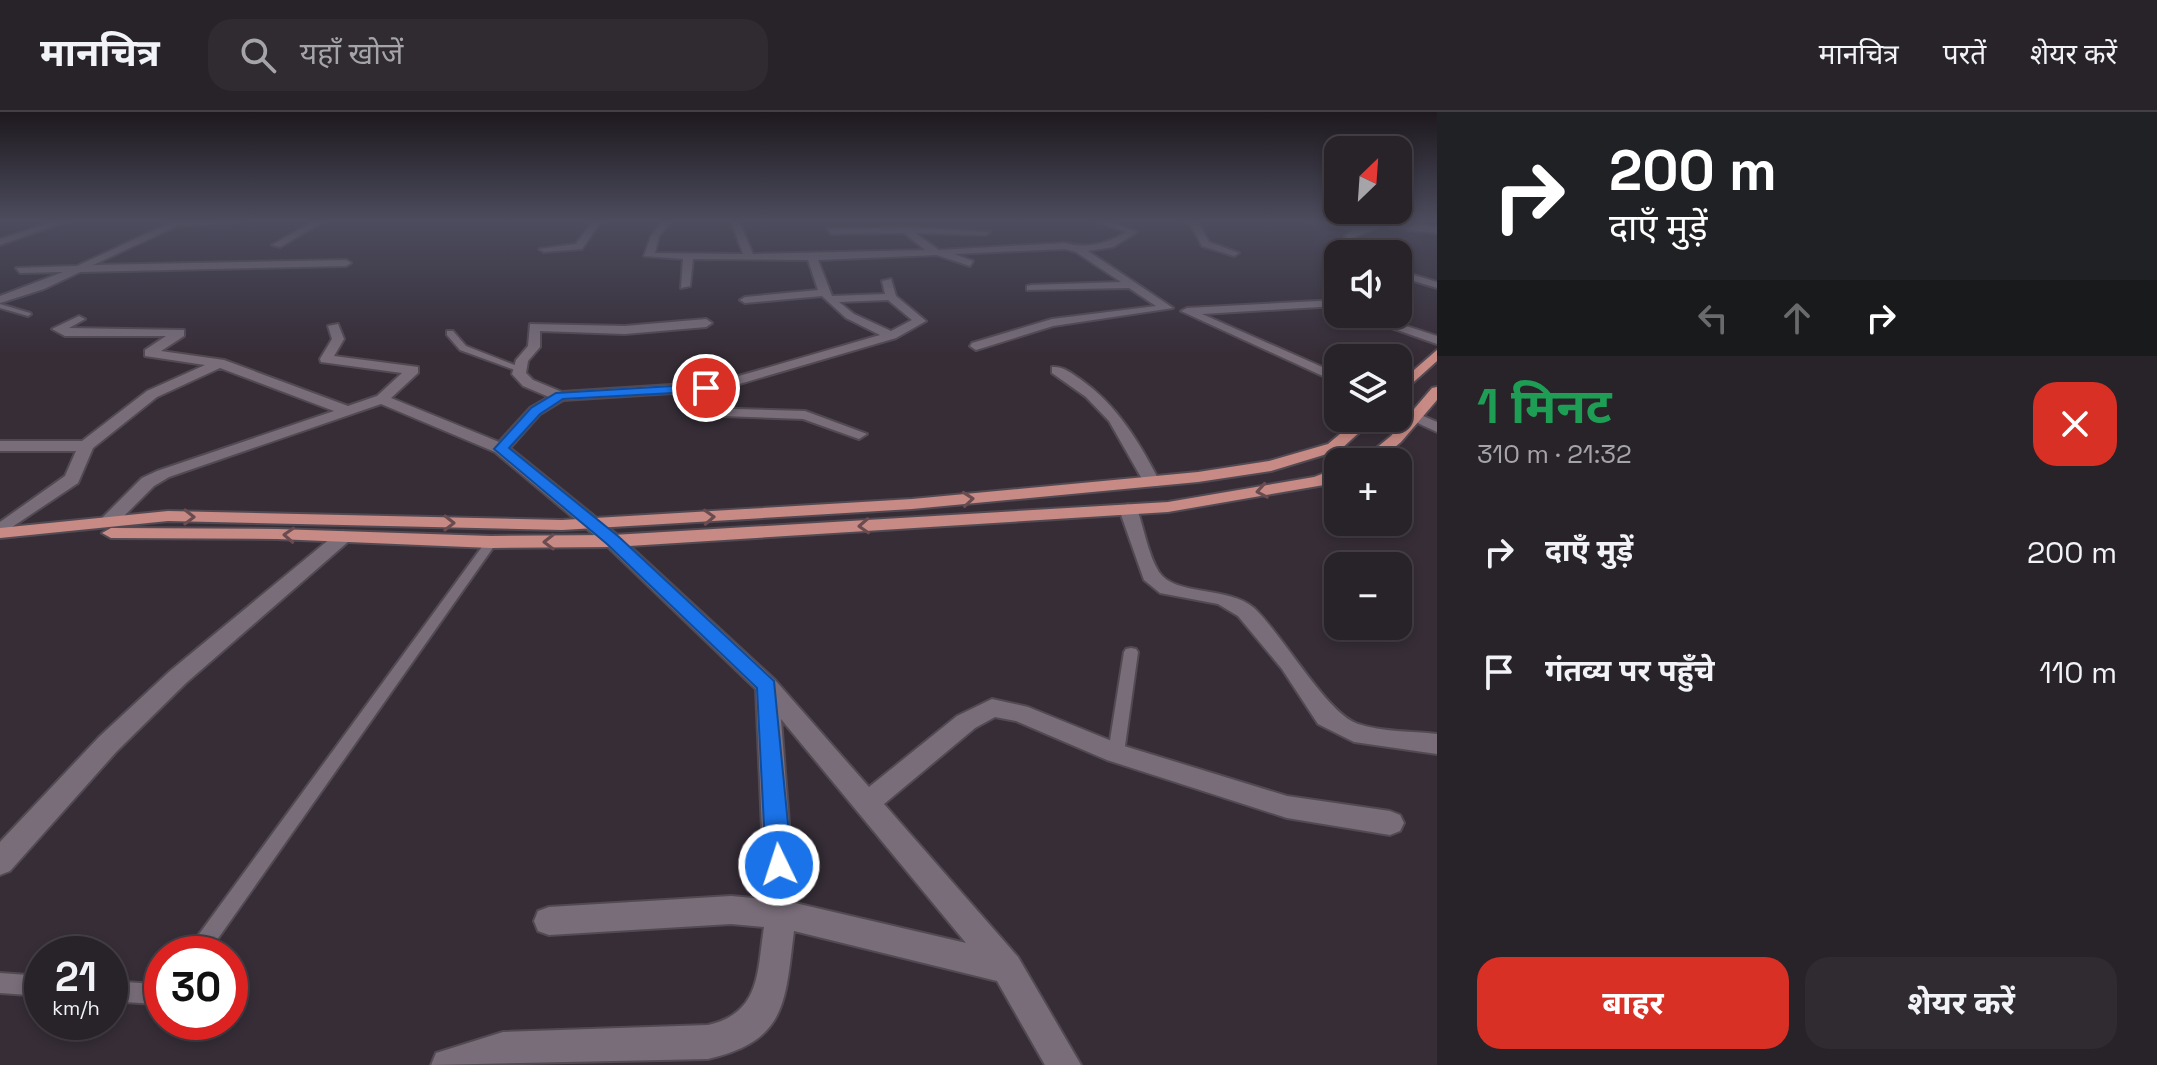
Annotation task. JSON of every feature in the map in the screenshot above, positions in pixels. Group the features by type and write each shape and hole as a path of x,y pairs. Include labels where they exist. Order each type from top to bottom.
{"main road":[{"path":"1412,378 1437,354"},
{"path":"1385,448 1437,391"},
{"path":"0,532 168,516 590,524 912,504 1152,482 1271,466 1334,447 1352,432"},
{"path":"0,547 106,533 491,542 613,541 1128,509 1263,491 1324,476"}],"street":[{"path":"0,303 86,265"},
{"path":"20,270 215,265"},
{"path":"685,286 687,265"},
{"path":"815,265 826,296 857,322 892,335"},
{"path":"1102,265 1165,307"},
{"path":"1412,277 1437,285"},
{"path":"537,312 534,347 518,368 522,380 560,396 690,389 719,386 892,335 920,321 891,297 887,281"},
{"path":"1031,288 1130,285"},
{"path":"1315,287 1324,294"},
{"path":"745,300 891,297"},
{"path":"976,346 1052,323 1165,307 1187,311 1324,305"},
{"path":"1187,311 1324,373"},
{"path":"79,319 58,329 65,332 180,333 149,353 219,363 343,409"},
{"path":"534,327 625,330 706,323"},
{"path":"109,521 148,482 163,474 343,409 382,399 413,370 326,359 338,339 334,326"},
{"path":"1401,328 1437,340"},
{"path":"0,532 72,479 86,446 152,394 219,363"},
{"path":"1057,370 1085,388 1123,424 1152,482"},
{"path":"690,389 701,412 694,430"},
{"path":"501,449 535,411 560,396"},
{"path":"382,399 501,449 613,541 767,686 1007,968 1064,1065"},
{"path":"701,412 805,415 859,434"},
{"path":"1414,416 1437,428"},
{"path":"0,446 86,446"},
{"path":"1128,509 1151,576 1167,589 1224,599 1245,611 1290,664 1327,718 1354,733 1437,744"},
{"path":"0,862 108,744 178,677 343,537"},
{"path":"448,1065 503,1057 708,1042 734,1036 761,1014 769,996 781,914 767,686"},
{"path":"866,804 966,722 992,708 1020,713 1116,753 1287,807 1390,823"},
{"path":"549,921 731,910 781,914 1007,968"}],"lane":[{"path":"0,303 28,314"},
{"path":"450,333 463,348 518,368"},
{"path":"209,936 491,542"},
{"path":"1116,753 1131,652"},
{"path":"0,983 24,985"}],"route":[{"path":"706,388 560,396 535,411 501,449 613,541 767,686 779,865"}]}
